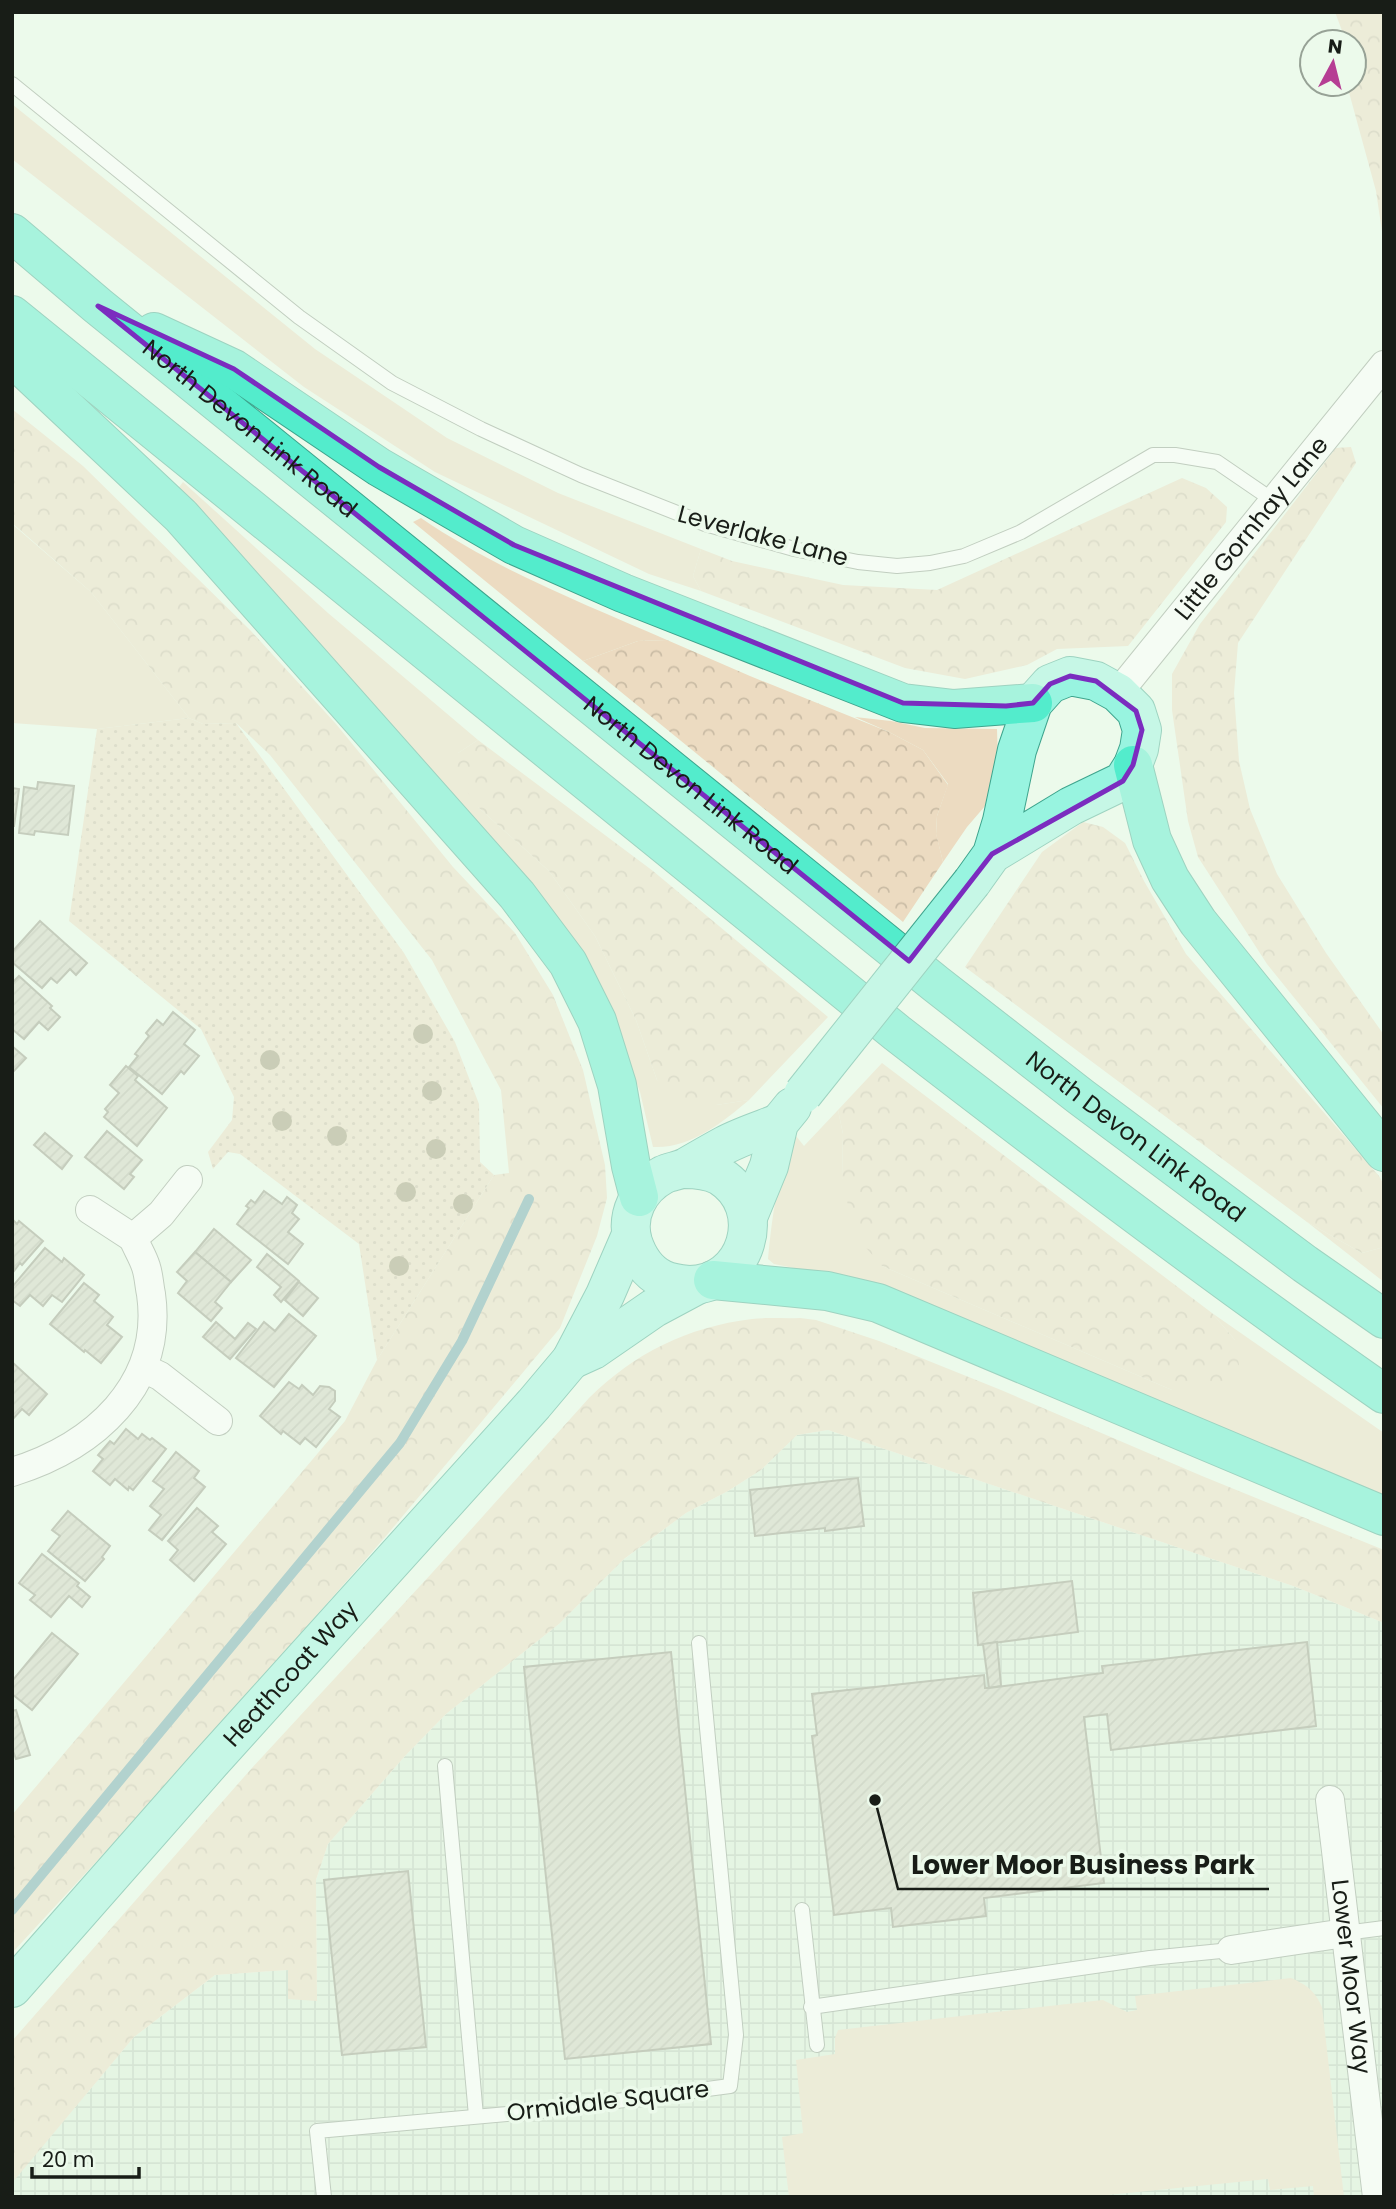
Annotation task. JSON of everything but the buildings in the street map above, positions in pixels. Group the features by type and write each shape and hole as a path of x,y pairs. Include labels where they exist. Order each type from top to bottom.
{"highway":[{"name":"North Devon Link Road","path":"12,233 98,306 936,984 1081,1097 1384,1320"},
{"path":"98,306 234,369 379,467 514,545 623,593 903,703 954,709 1033,703"},
{"path":"12,315 897,1032 1040,1144 1273,1316 1384,1394"},
{"path":"12,357 181,516 508,885 568,963 597,1021 617,1085 639,1197"},
{"path":"1133,765 1152,840 1170,879 1198,922 1384,1152"},
{"path":"705,1283 827,1291 878,1303 1384,1516"}],"main road":[{"path":"779,1123 726,1144 684,1168 666,1173 650,1182 639,1197 632,1215 631,1235 636,1252 647,1267 661,1279 678,1284 705,1283 729,1270 741,1255 747,1236 748,1217 769,1166 779,1123 982,868 1002,821 1017,750 1033,703 1050,684 1070,676 1096,681 1118,692 1136,711 1142,730 1139,749 1123,781 1071,806 982,868"},
{"path":"684,1168 718,1175 732,1186 742,1200 748,1217"},
{"name":"Heathcoat Way","path":"12,1988 571,1360 605,1295 631,1235"},
{"name":"Heathcoat Way","path":"571,1360 593,1350 654,1308 705,1283"}],"street":[{"name":"Little Gornhay Lane","path":"1118,692 1384,365"},
{"path":"133,1238 161,1214 188,1180"},
{"path":"12,1472 56,1456 101,1425 122,1403 143,1368 152,1337 153,1310 147,1268 133,1238 90,1210"},
{"path":"143,1368 160,1376 218,1421"},
{"name":"Lower Moor Way","path":"1330,1800 1379,2191"},
{"path":"1231,1950 1345,1933"}],"lane":[{"name":"Leverlake Lane","path":"12,84 299,317 391,383 481,429 592,480 705,524 794,550 858,562 897,566 930,563 964,556 992,545 1057,513 1153,455 1175,455 1217,462 1274,501"},
{"name":"Ormidale Square","path":"324,2197 317,2131 541,2111 730,2086 736,2035 699,1643"},
{"path":"445,1766 476,2116"},
{"path":"802,1910 817,2045"},
{"path":"1345,1933 1384,1928"},
{"path":"811,2007 1150,1958 1231,1950"}],"highlighted area":[{"path":"98,306 234,369 379,467 514,545 903,703 1006,706 1033,703 1050,684 1070,676 1096,681 1136,711 1142,730 1133,765 1123,781 992,854 909,961"}],"shaded area":[{"path":"828,1430 1296,1587 1384,1623 1384,2197 12,2197 12,2182 134,2037 215,1975 289,1970 317,2001 316,1880 328,1844 405,1756 446,1714 559,1624 623,1560 686,1513 761,1470 797,1435"}],"green space":[{"path":"1335,12 1384,12 1384,245 1376,191 1351,98 1368,98 1368,28 1341,28"},
{"path":"12,104 315,349 447,438 558,493 701,549 693,576 701,591 649,574 435,472 304,387 12,159"},
{"path":"12,409 83,466 250,630 336,724 453,867 515,933 553,995 583,1070 605,1165 607,1198 597,1236 560,1328 386,1536 190,1760 12,1953 12,1815 345,1421 377,1360 494,1175 509,1173 501,1090 432,960 270,755 236,723 203,724 189,718 91,592 12,523"},
{"path":"1351,447 1356,463 1238,643 1234,693 1239,761 1250,809 1277,874 1326,953 1384,1035 1384,1109 1267,964 1198,857 1188,821 1172,710 1172,674 1200,624 1336,448"},
{"path":"1182,478 1206,488 1227,507 1226,522 1128,646 1057,649 1027,665 965,679 905,668 701,591 693,576 701,549 732,561 843,585 937,590"},
{"path":"183,482 328,613 478,740 458,753 479,808 549,871 595,936 636,1020 657,1080 716,1105 749,1100 717,1125 693,1139 680,1144 653,1147 640,1092 609,1008 177,490"},
{"path":"421,518 510,570 667,640 638,641 583,661 413,522"},
{"path":"12,524 91,592 189,718 97,729 12,723"},
{"path":"667,640 889,732 923,750 948,785 937,816 936,833 943,862 903,922 583,661 638,641"},
{"path":"855,717 925,728 997,729 998,764 992,789 985,806 943,862 936,834 937,816 948,784 923,750"},
{"path":"189,718 203,724 236,723 404,953 455,1042 479,1104 480,1162 494,1175 377,1360 359,1244 240,1154 228,1152 213,1169 208,1152 232,1120 234,1097 201,1029 69,921 97,729"},
{"path":"478,740 653,871 828,1017 749,1100 716,1105 686,1105 657,1080 636,1020 595,936 549,871 479,808 454,774 458,753"},
{"path":"1083,822 1103,827 1125,843 1186,954 1379,1176 1384,1185 1384,1247 1362,1253 1307,1222 965,967 1042,852"},
{"path":"882,1063 1212,1313 1235,1340 1239,1365 1218,1387 1172,1390 882,1266 854,1234 842,1177 843,1134 838,1110"},
{"path":"838,1110 843,1134 842,1177 882,1266 1172,1390 1235,1340 1212,1313 1384,1433 1384,1501 814,1272 774,1264 768,1259 776,1196 784,1165 796,1136 804,1146"},
{"path":"1307,1222 1362,1253 1384,1247 1384,1282"},
{"path":"752,1319 816,1320 879,1341 1384,1550 1384,1623 1296,1587 828,1430 797,1435 761,1470 686,1513 624,1559 559,1624 446,1714 405,1756 328,1844 316,1880 317,2001 288,1999 288,1970 215,1975 134,2037 12,2183 12,2041 251,1769 589,1398 607,1382 644,1355 706,1328"},
{"path":"1291,1978 1310,1989 1322,2007 1344,2197 1314,2197 1313,2186 1270,2190 1268,2179 1087,2197 789,2197 782,2137 803,2133 796,2060 835,2054 838,2030 1103,2000 1127,2012 1137,2010 1135,1996"}],"waterway":[{"path":"12,1910 400,1443 462,1341 529,1199"}],"place":[{"name":"Lower Moor Business Park","path":"875,1800"}]}
